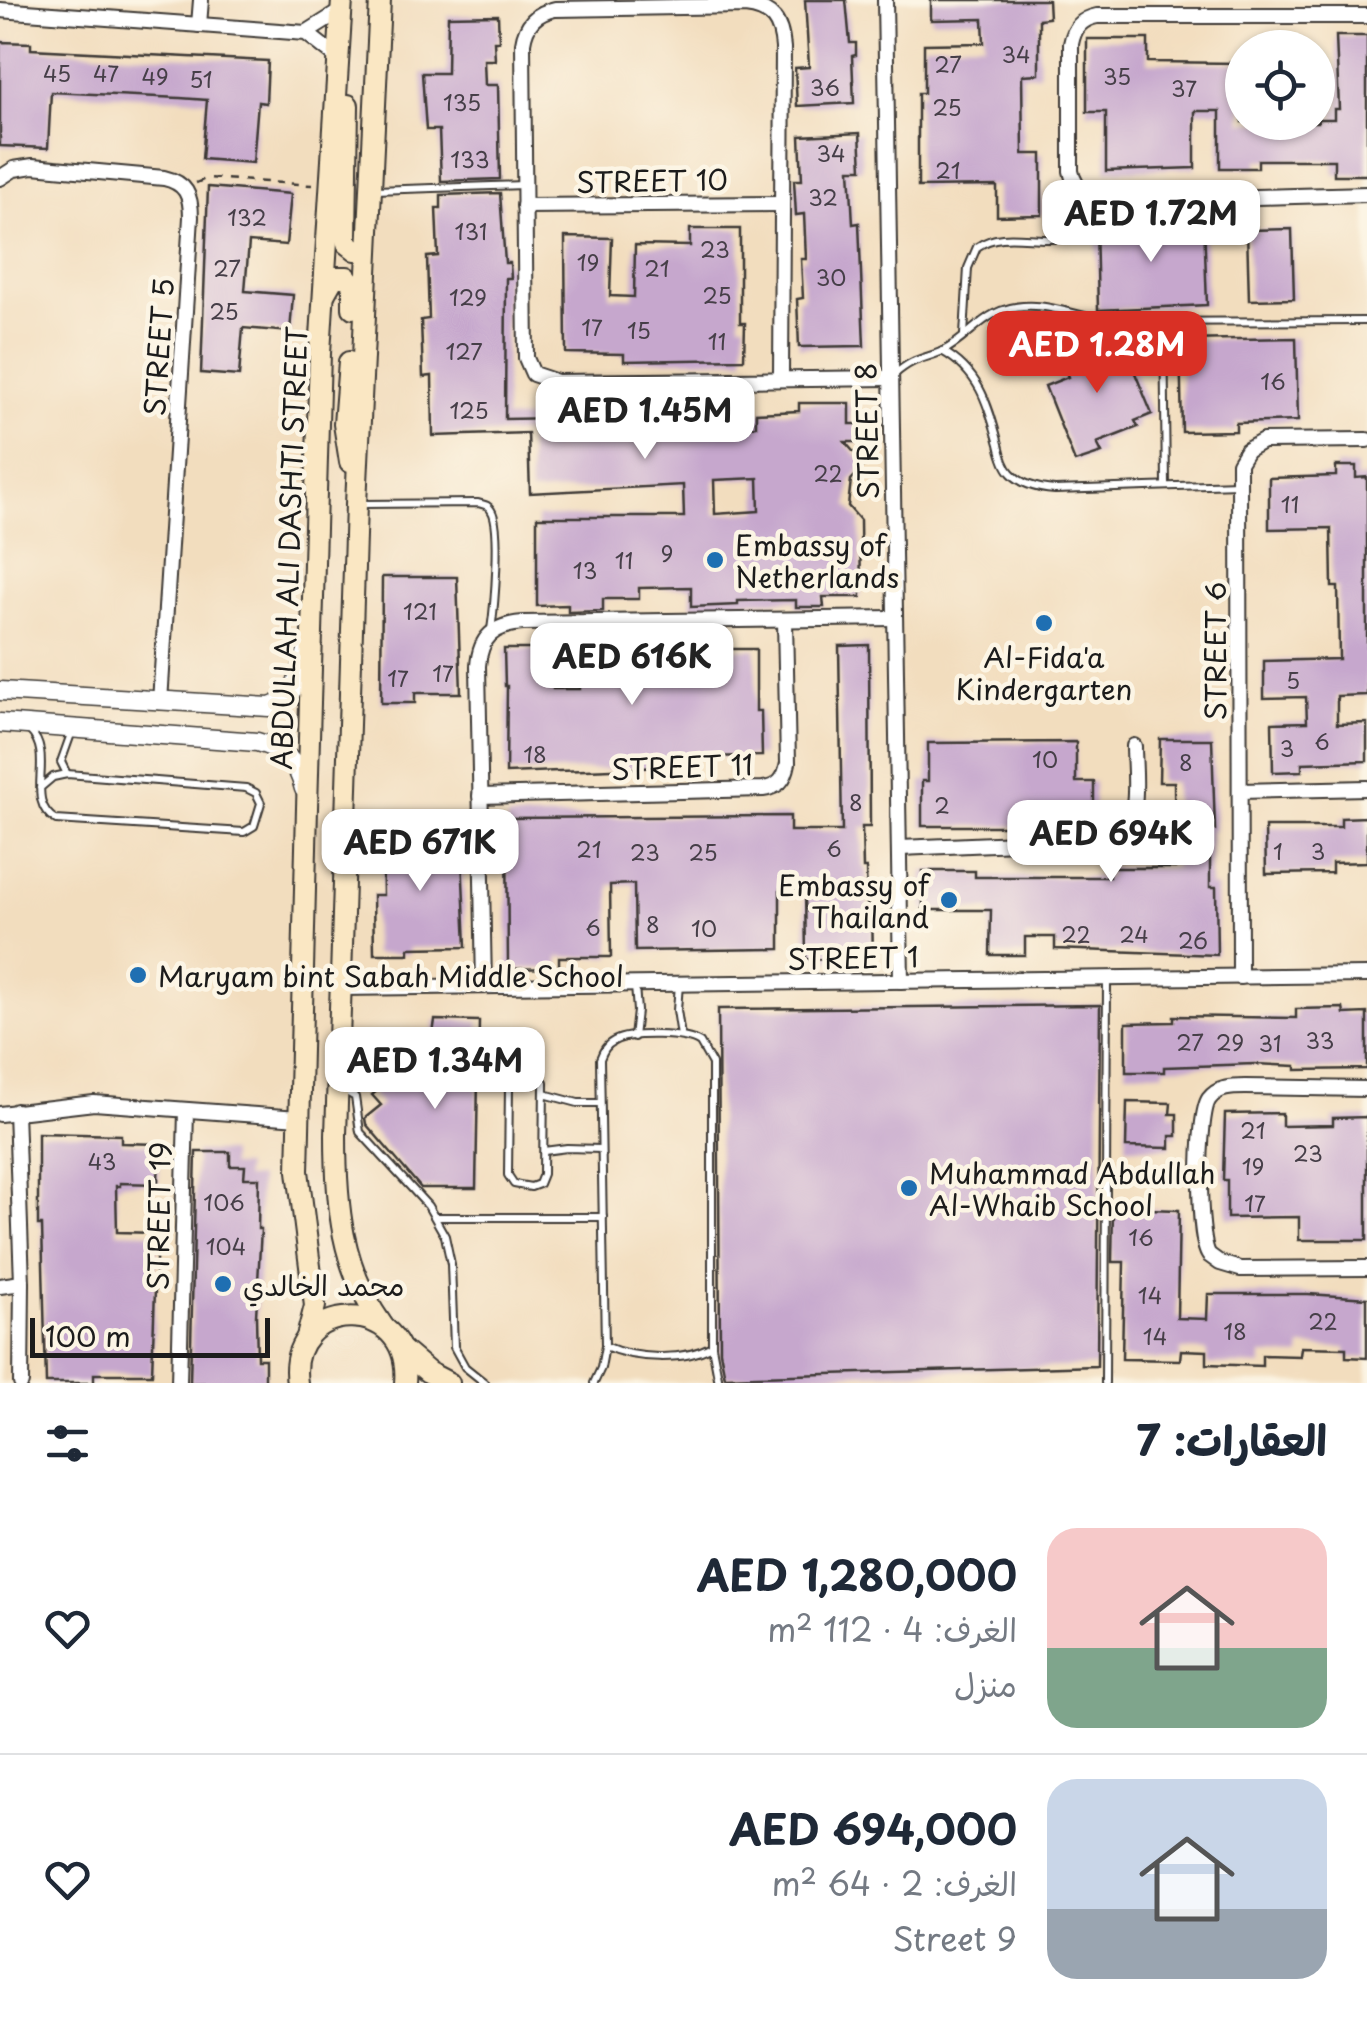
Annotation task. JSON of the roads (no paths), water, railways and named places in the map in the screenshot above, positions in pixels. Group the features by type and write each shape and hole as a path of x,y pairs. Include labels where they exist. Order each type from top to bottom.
{"main road":[{"path":"380,0 356,504 336,1186 344,1244 360,1290 402,1350 428,1372 449,1383"},
{"name":"ABDULLAH ALI DASHTI STREET","path":"297,1383 298,1356 308,1337 314,1306 298,1171 299,1118 324,294 342,5"},
{"path":"338,59 349,116 346,237 356,250 367,251"},
{"path":"324,294 334,276 347,277 353,285 344,424 347,452 357,478"},
{"path":"308,1337 324,1323 343,1316 364,1318 383,1326"},
{"path":"402,1350 405,1383"}],"street":[{"path":"199,26 201,0"},
{"name":"STREET 8","path":"885,0 901,981"},
{"path":"306,34 342,5"},
{"path":"0,10 19,6 306,34 338,59"},
{"path":"780,378 780,26 771,13 745,6 555,9 536,16 526,28 523,42 526,358 530,370 537,377 557,382 890,378"},
{"path":"1367,16 1097,16 1084,20 1071,44 1071,170 1075,184 1086,194 1112,201 1367,194"},
{"name":"STREET 5","path":"0,178 14,169 34,166 164,178 186,188 191,217 160,702"},
{"name":"STREET 10","path":"524,206 780,204"},
{"name":"STREET 6","path":"1240,976 1238,484 1242,456 1257,443 1272,440 1367,440"},
{"path":"484,986 478,666 482,643 490,632 518,623 894,618"},
{"name":"STREET 11","path":"480,796 776,786 788,763 785,621"},
{"path":"0,691 270,708 290,695 303,664 312,625"},
{"path":"28,725 82,720 234,730 242,728 246,719 246,713 238,708"},
{"path":"0,722 266,744 286,754 298,767 307,808"},
{"path":"900,848 1114,839 1124,832 1132,816 1134,746"},
{"path":"1240,791 1367,788"},
{"name":"STREET 1","path":"340,988 1367,975"},
{"path":"1367,1089 1245,1087 1226,1088 1214,1094 1202,1118 1201,1234 1209,1255 1232,1268 1367,1268"},
{"path":"0,1114 94,1104 299,1118"},
{"path":"16,1111 21,1383"},
{"name":"STREET 19","path":"179,1383 186,1111"},
{"path":"0,1286 22,1282"}],"lane":[{"path":"370,190 524,186"},
{"path":"964,335 968,268 976,247 993,239 1048,239 1070,234 1082,222 1086,194"},
{"path":"890,378 923,356 942,351 996,313 1024,305 1042,305 1098,320 1367,321"},
{"path":"1164,322 1166,485"},
{"path":"942,351 975,378 988,403 1002,456 1016,478 1047,489 1238,484"},
{"path":"356,504 478,503 490,508 494,517 496,564 490,632"},
{"path":"28,725 39,740 40,803 45,814 56,820 244,832 260,816 261,803 256,793 246,788 67,774 53,777 40,788"},
{"path":"67,774 61,762 69,736 77,728"},
{"path":"1105,1383 1107,978"},
{"path":"634,984 634,1037"},
{"path":"679,984 681,1036"},
{"path":"594,1383 605,1346 600,1059 603,1050 618,1039 681,1036 700,1043 712,1064 712,1346 719,1383"},
{"path":"538,1075 544,1082 544,1151 543,1178 539,1184 532,1187 510,1182 512,1078 538,1075"},
{"path":"337,1089 355,1097 360,1132 436,1216 451,1264 454,1347 465,1367 485,1383"},
{"path":"544,1094 566,1101 600,1103"},
{"path":"544,1151 601,1150"},
{"path":"436,1216 603,1217"},
{"path":"605,1346 631,1355 696,1354 712,1346"}],"place":[{"name":"Embassy of Netherlands","path":"715,560"},
{"name":"Al-Fida'a Kindergarten","path":"1044,623"},
{"name":"Embassy of Thailand","path":"949,900"},
{"name":"Maryam bint Sabah Middle School","path":"138,975"},
{"name":"Muhammad Abdullah Al-Whaib School","path":"909,1188"},
{"name":"محمد الخالدي","path":"223,1284"}]}
